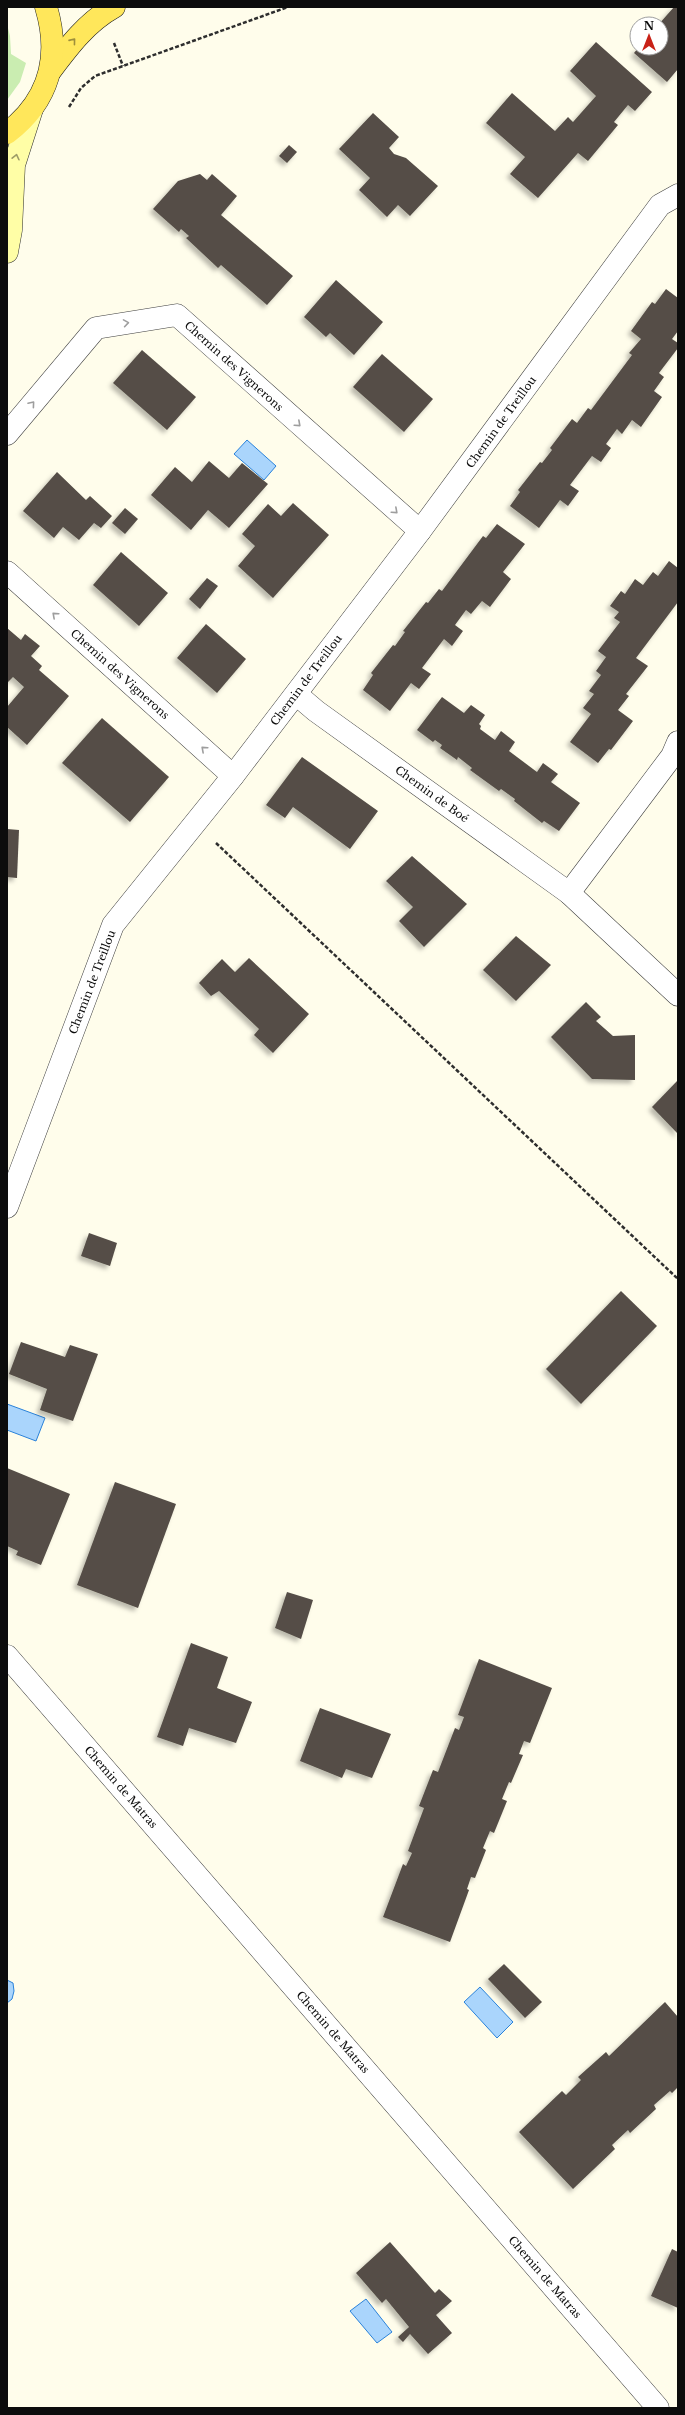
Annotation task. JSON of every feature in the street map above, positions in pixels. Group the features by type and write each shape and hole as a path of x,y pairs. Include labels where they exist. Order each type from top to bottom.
{"main road":[{"path":"7,133 32,109 43,92 49,73 53,50 52,26 46,7"},
{"path":"49,73 75,38 102,14 114,7"}],"street":[{"path":"7,252 11,230 14,165 32,109"},
{"name":"Chemin de Treillou","path":"7,1207 113,925 233,776 420,531 660,205 678,195"},
{"name":"Chemin des Vignerons","path":"7,434 96,328 177,315 420,531"},
{"name":"Chemin des Vignerons","path":"7,572 233,776"},
{"name":"Chemin de Boé","path":"296,694 316,711 569,893 678,995"},
{"path":"569,893 672,756 678,742"},
{"name":"Chemin de Matras","path":"7,1656 658,2408"}],"path":[{"path":"67,111 81,88 95,76 288,7"},
{"path":"112,38 123,66"},
{"path":"195,823 678,1279"}],"green space":[{"path":"7,24 10,36 11,54 26,63 20,82 7,100"}],"water":[{"path":"247,440 276,466 264,480 234,454"},
{"path":"7,1404 45,1418 36,1441 7,1430"},
{"path":"7,1980 13,1983 14,1991 12,1999 7,2003"},
{"path":"480,1987 513,2022 497,2038 464,2002"},
{"path":"366,2299 392,2332 377,2343 350,2311"}],"building":[{"path":"674,7 678,7 678,69 667,82 637,56 669,56 669,16 666,16"},
{"path":"596,42 652,92 635,111 628,105 614,122 618,125 588,161 578,153 538,198 510,174 525,157 486,123 512,93 555,131 568,117 573,122 596,96 570,71"},
{"path":"373,113 399,137 389,148 394,154 406,158 438,186 410,216 398,205 387,217 359,190 370,178 339,149"},
{"path":"289,145 297,152 287,163 279,156"},
{"path":"200,174 207,180 212,174 237,196 221,215 293,276 267,305 221,265 218,268 186,238 189,236 181,229 179,232 153,209 178,181"},
{"path":"336,280 383,322 354,355 330,333 326,337 304,317"},
{"path":"666,289 678,298 678,331 672,339 678,343 678,348 659,373 664,377 654,391 662,397 641,427 632,420 622,434 617,429 606,444 611,448 601,462 592,456 570,485 579,491 568,506 560,500 539,528 510,506 520,492 518,490 540,462 542,463 552,450 550,448 572,419 577,423 588,408 591,410 632,355 629,353 641,339 631,331 652,302 655,304"},
{"path":"142,350 196,397 167,430 113,383"},
{"path":"382,354 433,399 404,432 353,387"},
{"path":"209,461 229,478 242,463 268,484 229,528 208,510 191,530 151,495 175,467 192,482"},
{"path":"57,472 86,500 90,496 112,516 101,528 94,523 79,540 63,527 54,538 23,511"},
{"path":"293,503 329,535 273,598 238,566 255,546 242,534 268,504 281,516"},
{"path":"125,508 138,519 125,534 112,523"},
{"path":"497,524 525,544 503,572 511,579 490,607 482,601 471,614 466,610 455,625 463,631 452,646 444,639 422,668 431,674 419,689 411,683 390,711 363,690 373,675 371,673 393,645 395,646 405,632 403,631 426,602 428,603 439,589 442,591 483,536 486,538"},
{"path":"121,552 168,593 139,626 93,585"},
{"path":"669,561 678,568 678,602 636,658 648,666 626,694 629,696 618,710 633,721 611,750 609,749 598,763 570,742 591,714 583,708 594,694 589,691 601,675 596,671 606,657 598,651 620,622 614,618 619,612 610,606 621,591 625,594 635,579 643,585 653,572 658,576"},
{"path":"207,578 218,586 200,609 189,599"},
{"path":"206,624 246,659 217,693 177,658"},
{"path":"7,628 21,640 25,634 40,646 31,656 42,666 39,670 69,696 27,745 7,727 7,707 24,687 13,677 7,683"},
{"path":"442,697 464,713 471,705 485,715 479,724 481,726 480,729 495,740 501,731 515,742 509,751 537,772 543,763 558,774 551,782 580,803 559,831 544,821 542,823 514,801 515,799 501,789 499,791 470,770 472,768 458,757 457,760 440,748 442,745 435,740 433,742 417,730"},
{"path":"102,718 169,777 130,822 62,763"},
{"path":"302,757 378,811 350,849 293,807 285,818 266,805"},
{"path":"7,829 19,830 17,878 7,877"},
{"path":"412,856 467,904 424,947 399,921 413,907 386,881"},
{"path":"516,936 551,965 516,1001 483,970"},
{"path":"249,958 309,1014 273,1053 254,1035 259,1029 219,991 211,996 199,983 222,959 235,972"},
{"path":"586,1002 601,1017 596,1021 613,1036 635,1035 635,1080 592,1079 551,1037"},
{"path":"678,1080 678,1134 652,1107"},
{"path":"89,1233 117,1243 110,1266 81,1256"},
{"path":"621,1291 657,1326 581,1404 546,1369"},
{"path":"21,1342 65,1357 70,1345 98,1354 73,1421 40,1410 47,1389 9,1374"},
{"path":"7,1468 70,1494 41,1565 16,1555 18,1551 7,1546"},
{"path":"115,1482 176,1504 138,1608 77,1585"},
{"path":"287,1592 313,1600 301,1639 275,1628"},
{"path":"191,1643 228,1657 217,1688 252,1702 236,1743 189,1728 183,1746 157,1737"},
{"path":"479,1659 552,1688 530,1743 524,1741 519,1754 523,1755 511,1783 509,1782 502,1799 507,1801 494,1833 490,1831 483,1848 486,1850 475,1878 471,1877 467,1889 469,1890 450,1942 383,1917 403,1864 406,1866 412,1853 408,1851 424,1808 419,1806 433,1770 438,1772 455,1728 459,1730 464,1717 458,1715"},
{"path":"320,1708 391,1734 372,1778 346,1769 342,1778 300,1761"},
{"path":"504,1964 542,2002 525,2018 488,1979"},
{"path":"665,2002 678,2017 678,2087 672,2093 670,2091 654,2105 656,2109 630,2133 628,2130 612,2145 615,2149 573,2189 519,2132 562,2091 566,2095 581,2080 578,2077 606,2052 609,2056"},
{"path":"390,2242 435,2293 439,2289 452,2301 436,2315 452,2333 428,2354 410,2334 403,2342 398,2337 409,2327 386,2299 382,2303 356,2273"},
{"path":"672,2249 678,2252 678,2308 651,2296"}]}
